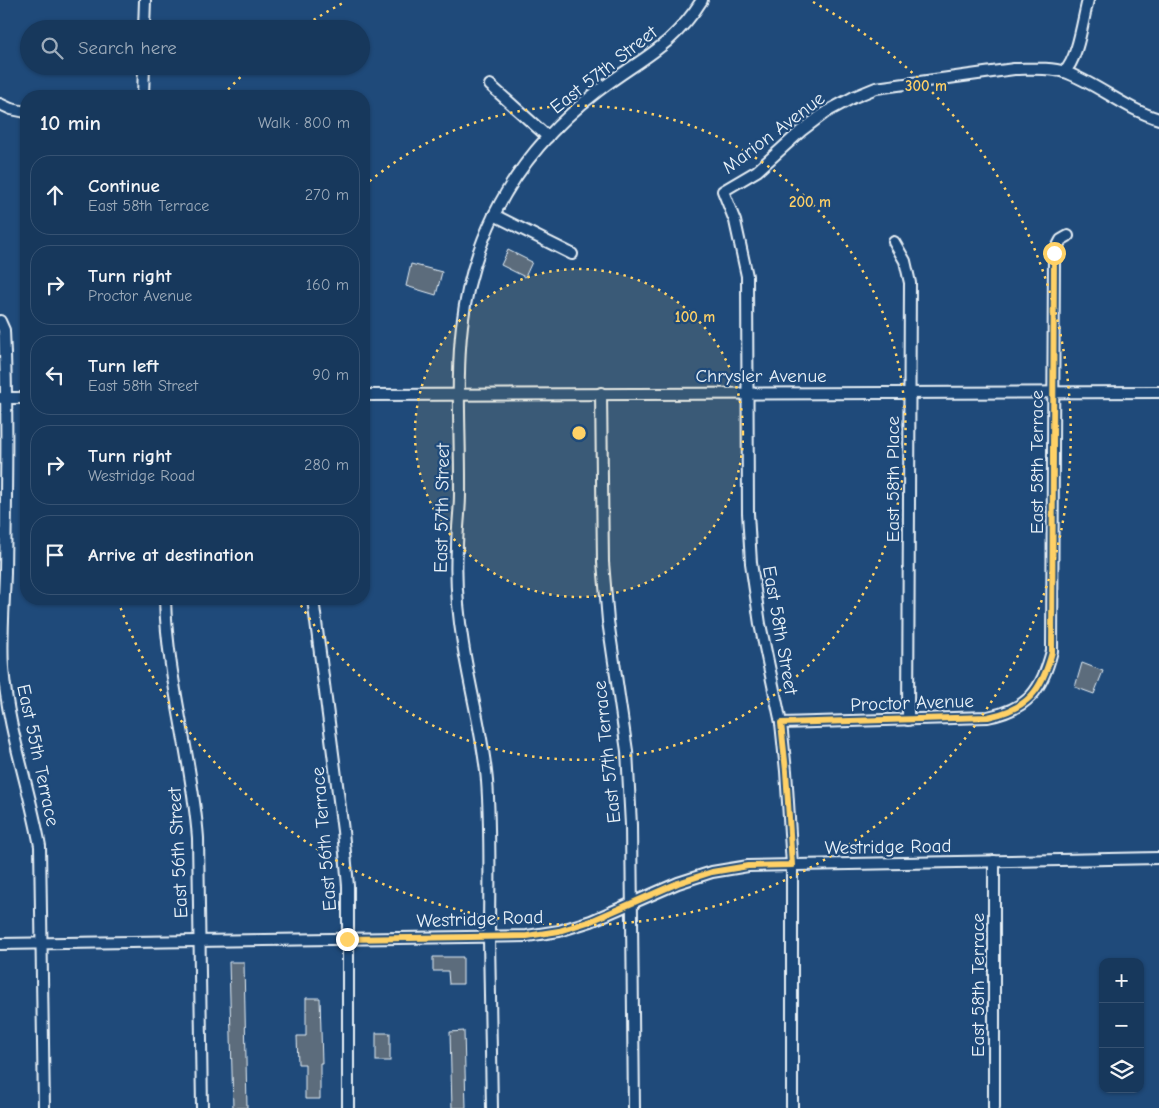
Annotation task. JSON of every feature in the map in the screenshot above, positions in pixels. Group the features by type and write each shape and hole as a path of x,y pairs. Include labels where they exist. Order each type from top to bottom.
{"street":[{"path":"144,20 145,0"},
{"name":"East 57th Street","path":"492,1108 489,937 490,832 480,726 463,644 458,598 456,551 460,495 458,394 460,338 468,284 494,215 525,165 548,136 601,88 653,55 683,26 702,0"},
{"path":"1064,72 1068,68 1075,49 1088,0"},
{"name":"Marion Avenue","path":"723,191 757,171 801,131 826,112 876,88 1014,69 1064,72 1144,114 1159,119"},
{"path":"143,90 144,75"},
{"path":"490,84 548,136"},
{"path":"0,104 20,111"},
{"name":"East 58th Street","path":"723,191 735,221 747,276 746,392 748,514 751,563 760,624 781,723 786,771 792,865 792,1108"},
{"path":"494,215 572,254"},
{"name":"East 58th Terrace","path":"1036,691 1046,676 1052,652 1054,253 1060,240 1068,236"},
{"name":"East 58th Place","path":"894,242 905,262 910,283 908,720"},
{"name":"East 55th Terrace","path":"0,321 4,330 3,665 8,712 16,752 33,805 40,846 43,943 44,1108"},
{"name":"Chrysler Avenue","path":"370,395 746,392 1159,392"},
{"name":"East 57th Terrace","path":"601,393 603,562 608,621 626,751 631,825 634,1108"},
{"path":"3,398 20,398"},
{"name":"East 56th Street","path":"166,605 175,685 195,801 202,1108"},
{"name":"East 56th Terrace","path":"314,605 343,831 348,886 348,1108"},
{"name":"Proctor Avenue","path":"781,723 988,717 1016,708 1036,691"},
{"name":"Westridge Road","path":"0,944 527,936 559,931 591,921 678,883 712,872 748,866 1159,858"},
{"name":"East 58th Terrace","path":"994,862 994,1108"}],"building":[{"path":"508,250 532,262 525,277 501,265"},
{"path":"411,264 442,272 436,295 406,286"},
{"path":"1082,663 1103,671 1094,694 1075,687"},
{"path":"433,957 463,957 463,984 449,984 448,971 433,971"},
{"path":"229,962 244,962 247,1108 233,1108"},
{"path":"306,998 320,998 322,1063 320,1063 320,1099 305,1099 305,1064 298,1064 297,1036 306,1036"},
{"path":"464,1031 466,1108 452,1108 450,1032"},
{"path":"376,1033 390,1033 390,1061 376,1061"}],"route":[{"path":"347,939 527,936 559,931 591,921 678,883 712,872 748,866 792,865 781,723 988,717 1002,714 1028,700 1046,676 1052,652 1054,253"}]}
